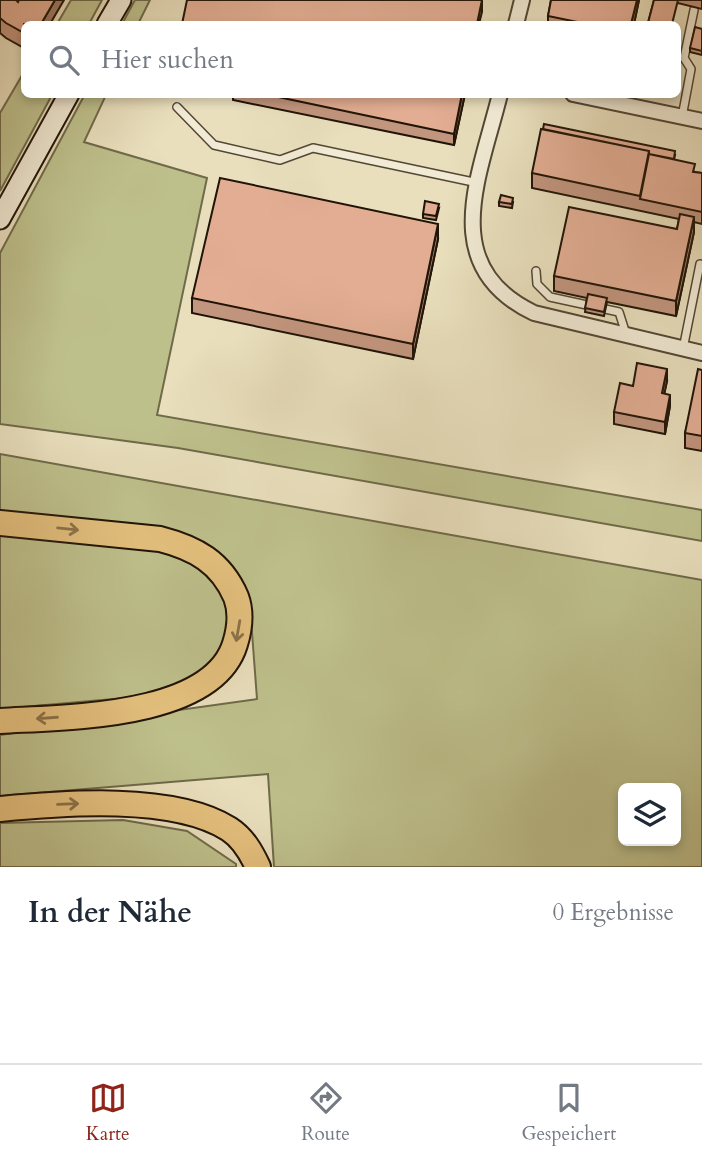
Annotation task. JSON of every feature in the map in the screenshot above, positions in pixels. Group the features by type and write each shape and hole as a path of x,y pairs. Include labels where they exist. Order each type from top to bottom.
{"highway":[{"path":"0,523 160,539 182,544 214,563 225,575 240,617 233,651 222,668 210,679 171,699 114,711 0,721"},
{"path":"0,809 111,803 179,811 204,817 229,829 243,841 258,867"}],"main road":[{"path":"109,21 121,0"},
{"path":"0,219 67,98"}],"street":[{"path":"517,21 522,0"},
{"path":"499,98 473,212 474,240 483,269 499,293 534,313 702,354"},
{"path":"592,98 702,121"}],"lane":[{"path":"682,117 691,69 684,58 694,10"},
{"path":"177,107 214,145 280,160 313,148 478,183"},
{"path":"683,349 700,264"},
{"path":"536,271 537,284 550,297 619,312 626,336"}],"green space":[{"path":"71,0 102,0 91,21 59,21"},
{"path":"135,0 150,0 140,21 124,21"},
{"path":"21,77 21,98 50,98 0,191 0,113"},
{"path":"83,98 105,98 84,142 207,178 157,415 702,510 702,541 178,448 0,424 0,253"},
{"path":"0,454 702,580 702,867 274,867 268,774 0,796 0,735 257,699 250,606 226,562 0,516"},
{"path":"0,534 107,542 165,551 188,558 208,571 230,608 223,651 190,680 136,697 0,709"},
{"path":"123,820 187,831 236,864 236,867 0,867 0,823"}],"building":[{"path":"0,0 55,0 43,21 21,21 21,31 0,18"},
{"path":"187,0 482,0 478,21 183,21"},
{"path":"551,0 637,0 632,21 572,21 548,16"},
{"path":"654,0 678,0 673,21 649,21"},
{"path":"695,27 702,29 702,51 690,48"},
{"path":"283,98 461,98 454,134"},
{"path":"544,124 675,151 674,159 649,154 649,151 543,129"},
{"path":"541,129 649,151 640,196 532,173"},
{"path":"649,154 695,164 693,172 702,173 702,212 640,199"},
{"path":"220,178 438,224 413,344 192,298"},
{"path":"501,195 513,198 512,204 499,202"},
{"path":"425,201 439,204 436,216 423,214"},
{"path":"569,207 677,229 680,214 694,217 676,301 554,276"},
{"path":"588,294 607,298 604,312 585,308"},
{"path":"637,363 667,369 662,393 670,395 665,422 614,412 620,383 633,386"},
{"path":"698,369 702,370 702,436 685,433"}]}
